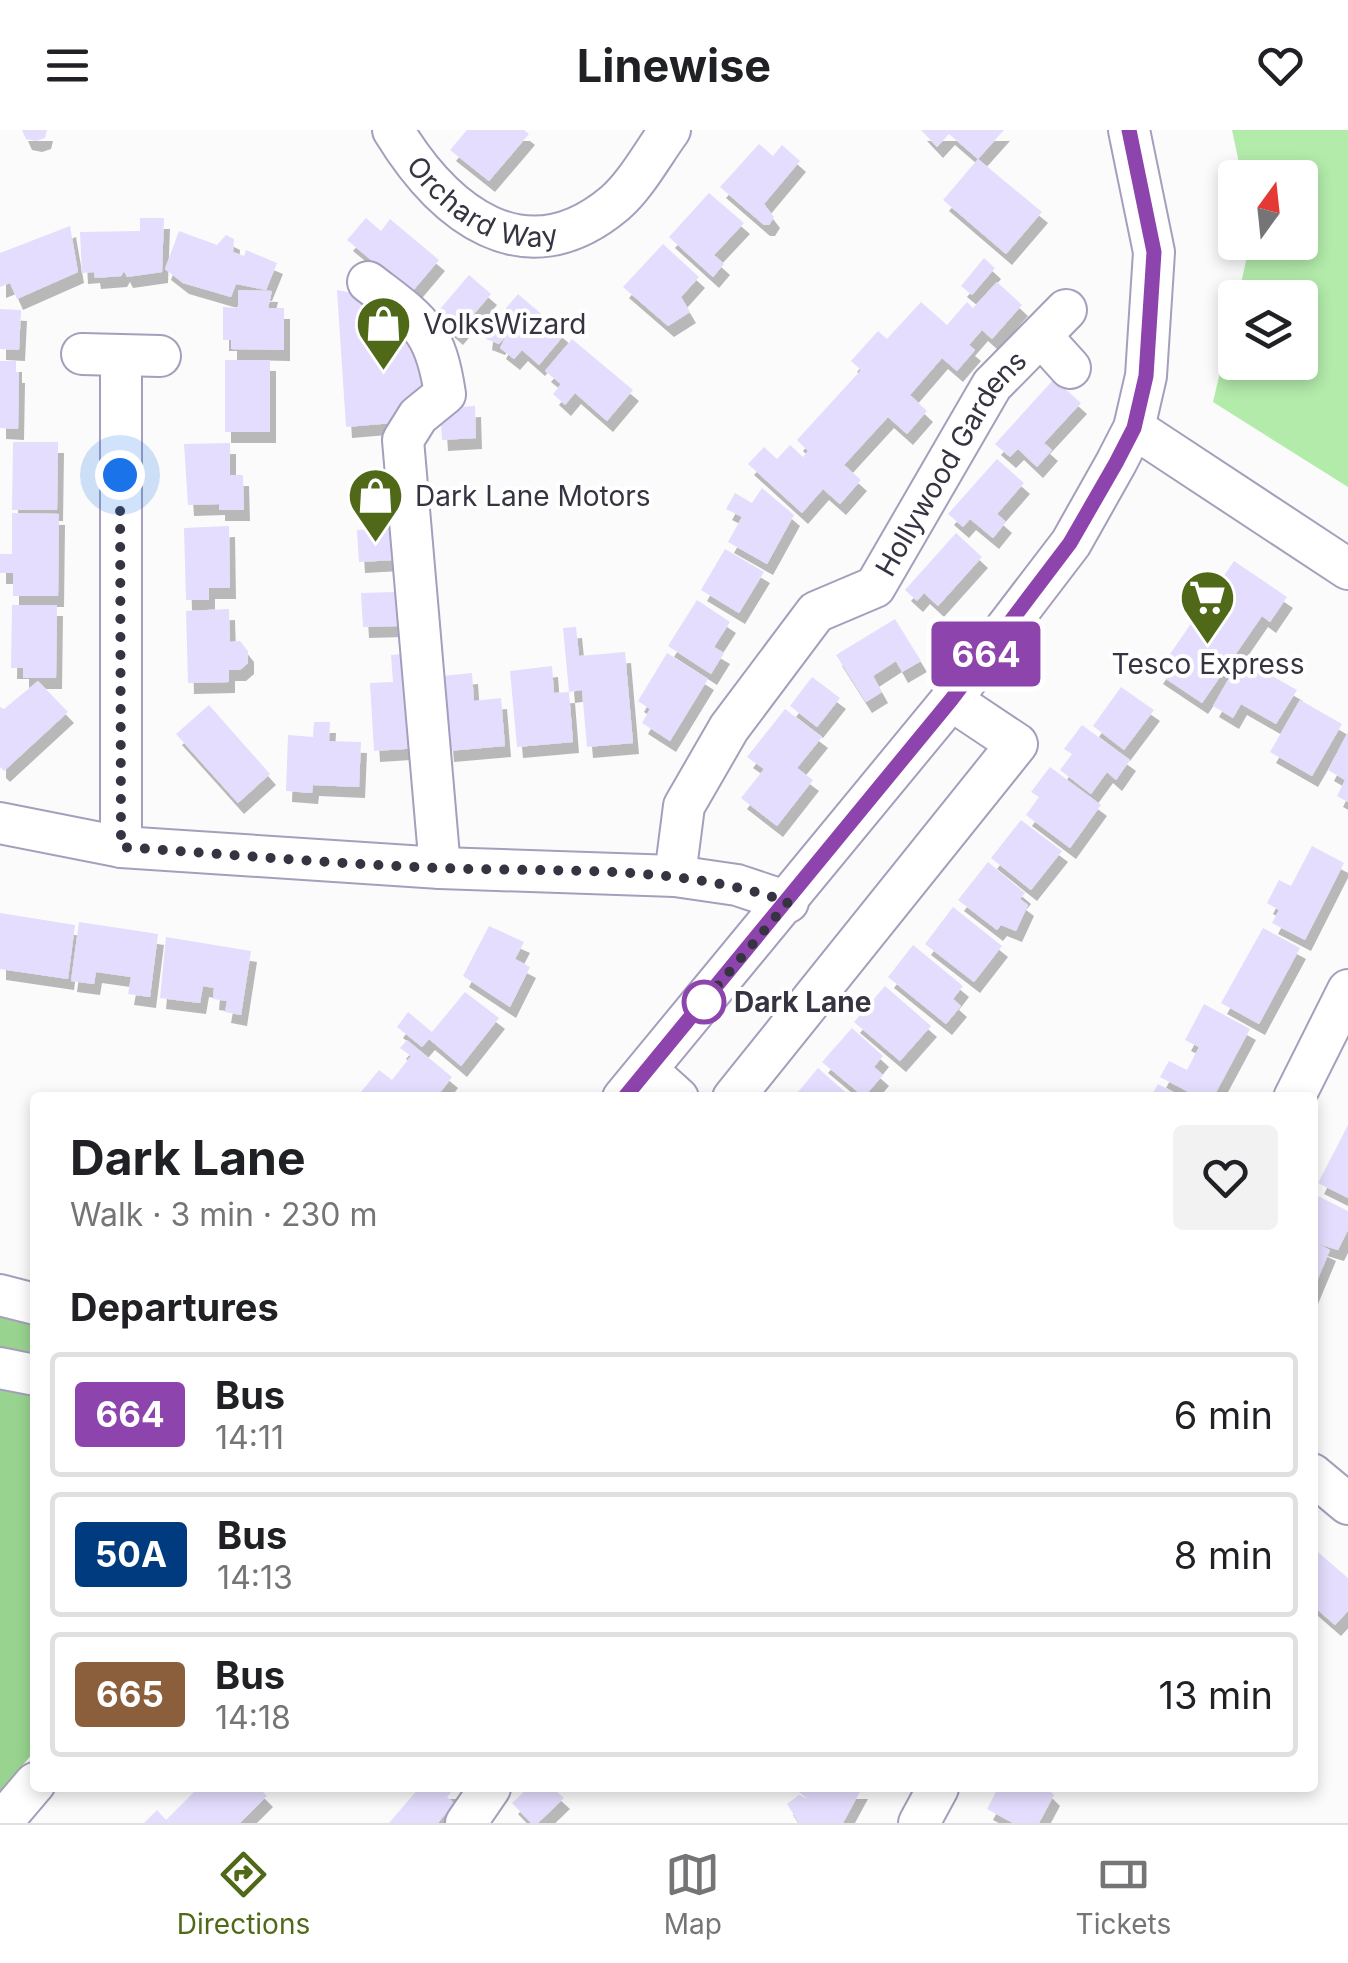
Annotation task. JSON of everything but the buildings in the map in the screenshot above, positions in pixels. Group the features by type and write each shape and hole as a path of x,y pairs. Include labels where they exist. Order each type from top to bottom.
{"street":[{"name":"Orchard Way","path":"393,130 418,171 460,213 508,233 542,239 573,230 616,202 670,130"},
{"path":"660,1092 635,1084 951,700 1070,543 1134,428 1146,376 1154,252 1129,130"},
{"path":"368,282 418,320 438,350 445,394 418,416 403,440 440,868"},
{"name":"Hollywood Gardens","path":"675,876 684,806 728,728 816,612 876,587 992,385 1054,324 1070,368"},
{"path":"82,354 140,356 121,847"},
{"path":"1134,428 1348,569"},
{"path":"738,1092 1018,744 951,700"},
{"path":"0,823 121,847 440,868 675,876 737,885 788,902"},
{"path":"1297,1092 1348,990"},
{"path":"0,1295 30,1303"},
{"path":"0,1368 30,1374"},
{"path":"1318,1479 1348,1504"},
{"path":"1,1823 30,1789"},
{"path":"466,1823 487,1792"},
{"path":"919,1823 936,1792"}],"green space":[{"path":"1232,130 1348,130 1348,487 1213,402 1218,380 1318,380 1318,280 1242,280 1246,260 1318,260 1318,160 1238,160"},
{"path":"30,1285 30,1757 0,1791 0,1288"}],"bus line":[{"name":"664","path":"629,1092 951,700 1070,543 1116,463 1134,428 1146,376 1154,252 1129,130"}],"place":[{"name":"VolksWizard","path":"384,373"},
{"name":"Dark Lane Motors","path":"376,545"},
{"name":"Tesco Express","path":"1208,647"},
{"name":"Dark Lane","path":"704,1002"}],"route":[{"path":"120,475 121,847 440,868 675,876 737,885 788,902 694,1014 704,1002"}]}
